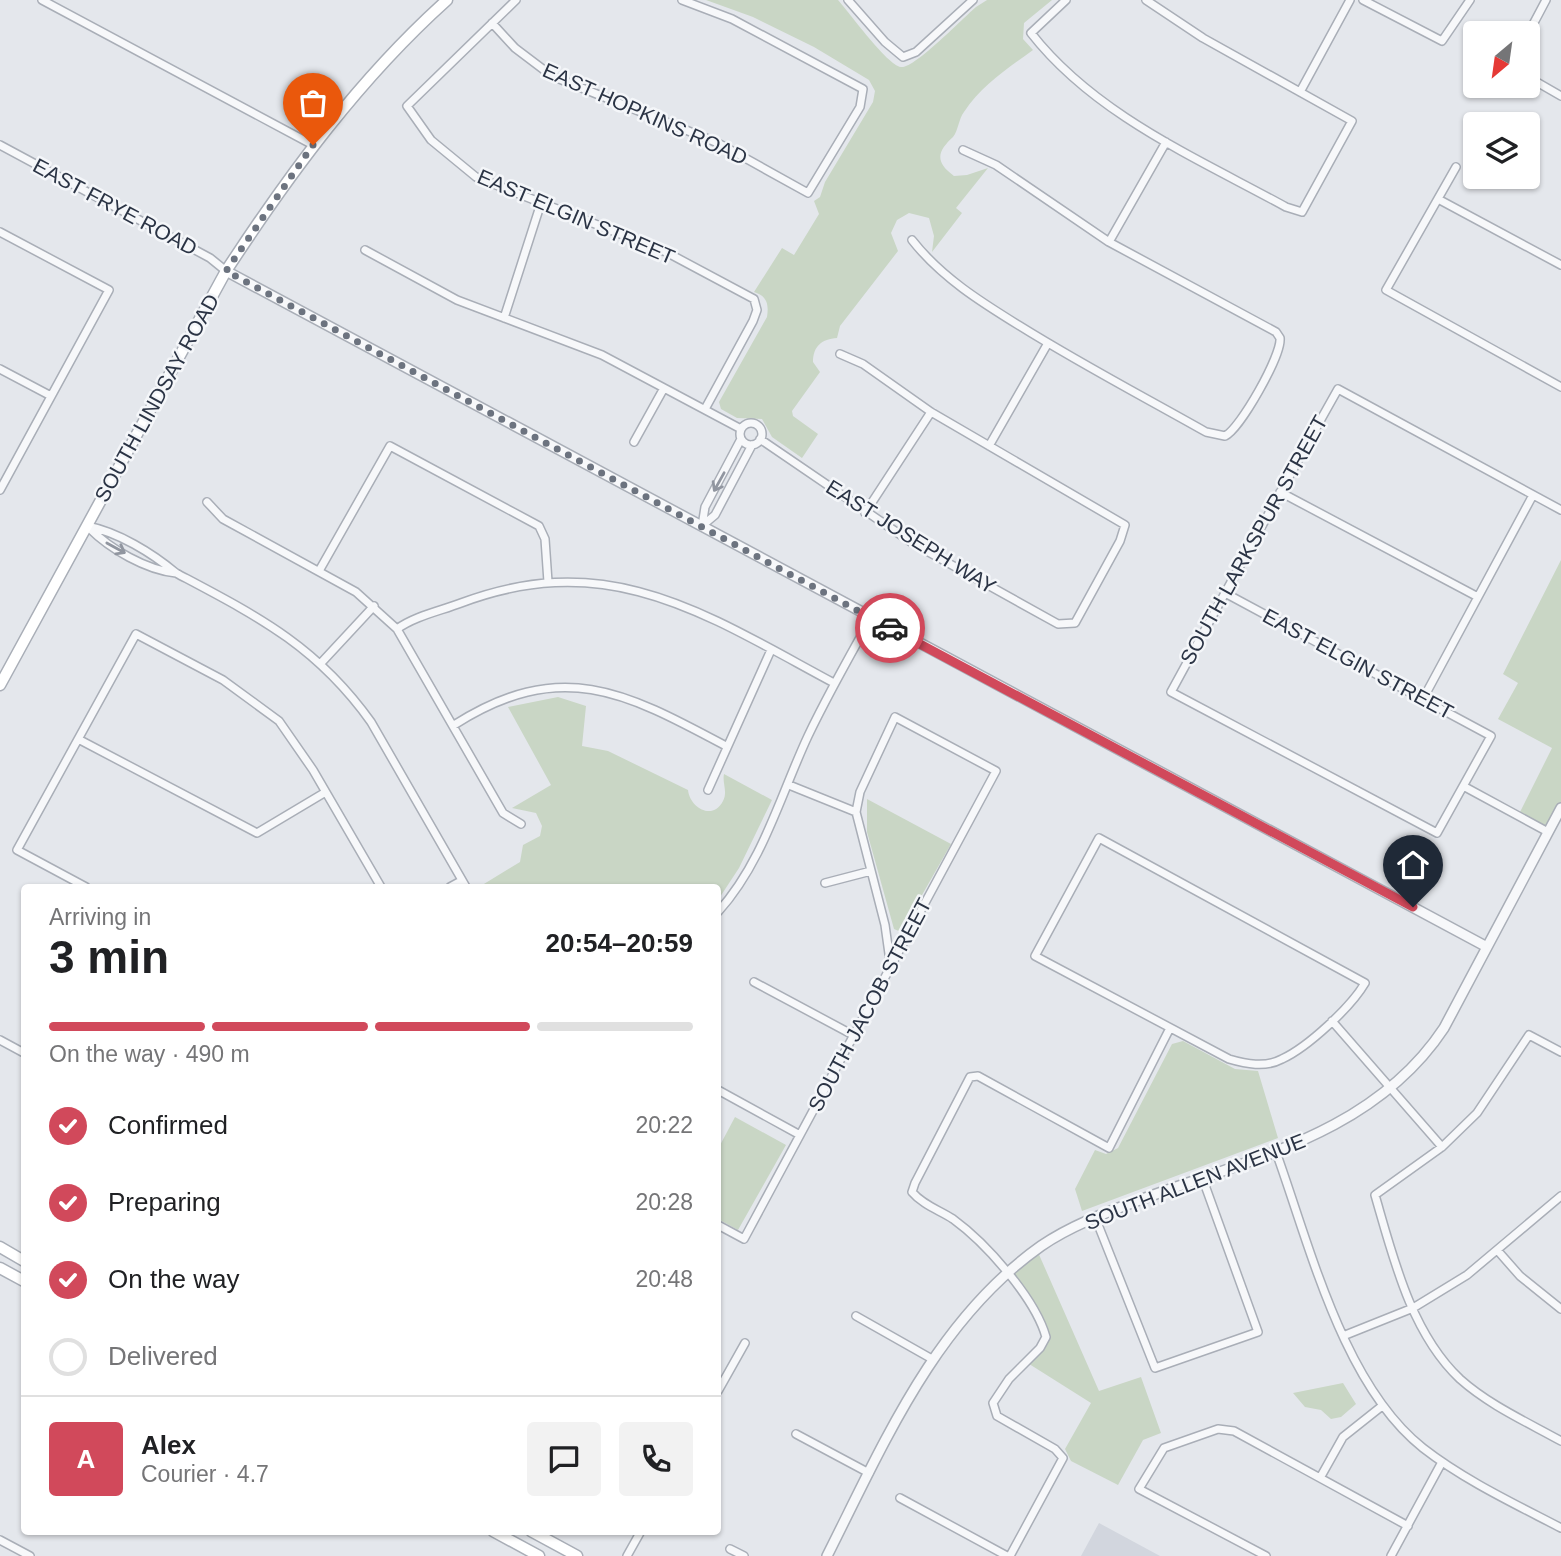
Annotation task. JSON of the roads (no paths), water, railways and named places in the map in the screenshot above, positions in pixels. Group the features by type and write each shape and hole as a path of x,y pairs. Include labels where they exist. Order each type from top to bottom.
{"main road":[{"name":"SOUTH LINDSAY ROAD","path":"0,685 226,271 313,145 375,73 447,0"},
{"path":"0,1247 21,1259"},
{"path":"0,1268 21,1278"},
{"path":"500,1535 539,1556"},
{"path":"538,1535 577,1556"}],"street":[{"path":"42,0 313,145"},
{"path":"492,23 516,0"},
{"path":"682,0 691,1"},
{"path":"848,0 885,42 903,57 916,52 973,0"},
{"path":"1066,0 1031,33 1092,94 1166,142 1286,207 1302,212 1352,121 1203,38 1146,0"},
{"path":"1300,92 1350,0"},
{"path":"1363,0 1442,41 1470,0"},
{"path":"1535,21 1546,0"},
{"name":"EAST HOPKINS ROAD","path":"492,23 515,48 552,76 718,143 808,193 860,107 863,89 769,37 691,1"},
{"name":"EAST ELGIN STREET","path":"492,23 407,106 431,140 454,162 497,187 666,252 754,299 758,310 705,409"},
{"path":"1540,84 1561,96"},
{"path":"1109,242 1166,142"},
{"name":"EAST FRYE ROAD","path":"0,145 210,258 226,271 1486,947"},
{"path":"912,240 931,264 987,306 1048,343 1206,432 1225,436 1238,426 1278,353 1280,338 1276,332 1109,242 996,165 963,150"},
{"path":"1455,167 1386,290 1561,387"},
{"path":"1438,198 1561,265"},
{"path":"504,318 541,203"},
{"path":"0,232 109,290 0,490"},
{"name":"EAST JOSEPH WAY","path":"365,250 457,300 602,355 741,429 745,425 754,424 761,430 761,439 865,513 1058,624 1067,625 1079,618 1120,541 1125,525 989,446"},
{"path":"840,354 863,364 931,412 989,446 1048,343"},
{"path":"0,369 51,396"},
{"path":"634,442 664,388"},
{"name":"SOUTH LARKSPUR STREET","path":"1465,787 1437,833 1171,692 1338,389 1533,495"},
{"path":"865,513 931,412"},
{"path":"702,526 705,507 740,439 741,429"},
{"path":"740,439 752,446"},
{"path":"702,526 715,515 752,446 761,439"},
{"path":"319,572 390,446 539,526 545,539 548,582"},
{"path":"1280,492 1478,597"},
{"path":"1423,699 1533,495 1561,510"},
{"path":"207,502 222,519 319,572 374,606 397,628 503,813 521,824"},
{"path":"87,526 100,540 159,572 176,573 266,621 321,663 353,697 371,722 463,884"},
{"path":"397,628 488,593 548,582 583,581 630,588 671,599 834,683"},
{"name":"EAST ELGIN STREET","path":"1225,593 1492,736 1465,787"},
{"path":"321,663 374,606"},
{"path":"721,909 741,886 789,785 806,739 871,618"},
{"path":"80,884 17,850 80,740 136,634 223,680 279,722 313,770 379,884"},
{"path":"708,790 771,650"},
{"path":"454,725 489,703 510,697 548,688 585,688 620,695 653,707 726,746"},
{"name":"SOUTH JACOB STREET","path":"721,1227 744,1239 996,771 895,717 860,792 856,812"},
{"path":"80,740 257,833 324,793"},
{"path":"789,785 856,812 885,925 891,968"},
{"path":"1465,787 1548,832"},
{"name":"SOUTH ALLEN AVENUE","path":"827,1556 932,1359 964,1315 1006,1273 1044,1244 1096,1217 1320,1135 1393,1088 1420,1061 1439,1035 1561,808"},
{"path":"1099,838 1365,983 1354,1001 1282,1060 1247,1065 1229,1059 1170,1028 1035,956 1099,838"},
{"path":"825,883 871,871"},
{"path":"754,982 855,1036"},
{"path":"1332,1021 1442,1146"},
{"path":"900,1498 1008,1556 1063,1458 1055,1449 997,1416 993,1403 1009,1379 1040,1348 1046,1337 1042,1320 975,1238 951,1218 919,1200 912,1192 970,1077 978,1076 1109,1147 1170,1028"},
{"path":"1561,1052 1529,1035 1478,1113 1442,1146 1375,1195 1413,1308 1441,1358 1461,1379 1492,1403 1561,1441"},
{"path":"0,1040 21,1051"},
{"path":"721,1092 800,1135"},
{"path":"1276,1152 1343,1336 1363,1378 1382,1406 1406,1433 1442,1462 1561,1528"},
{"path":"1096,1217 1155,1368 1258,1332 1202,1177"},
{"path":"1343,1336 1413,1308 1467,1275 1561,1196"},
{"path":"1498,1251 1520,1276 1561,1309"},
{"path":"856,1316 932,1359"},
{"path":"721,1386 745,1343"},
{"path":"1320,1478 1343,1437 1382,1406"},
{"path":"1266,1556 1139,1489 1164,1448 1226,1429 1408,1525"},
{"path":"796,1434 869,1473"},
{"path":"1391,1556 1442,1462"},
{"path":"628,1556 639,1535"},
{"path":"0,1540 30,1556"},
{"path":"730,1549 744,1556"}]}
